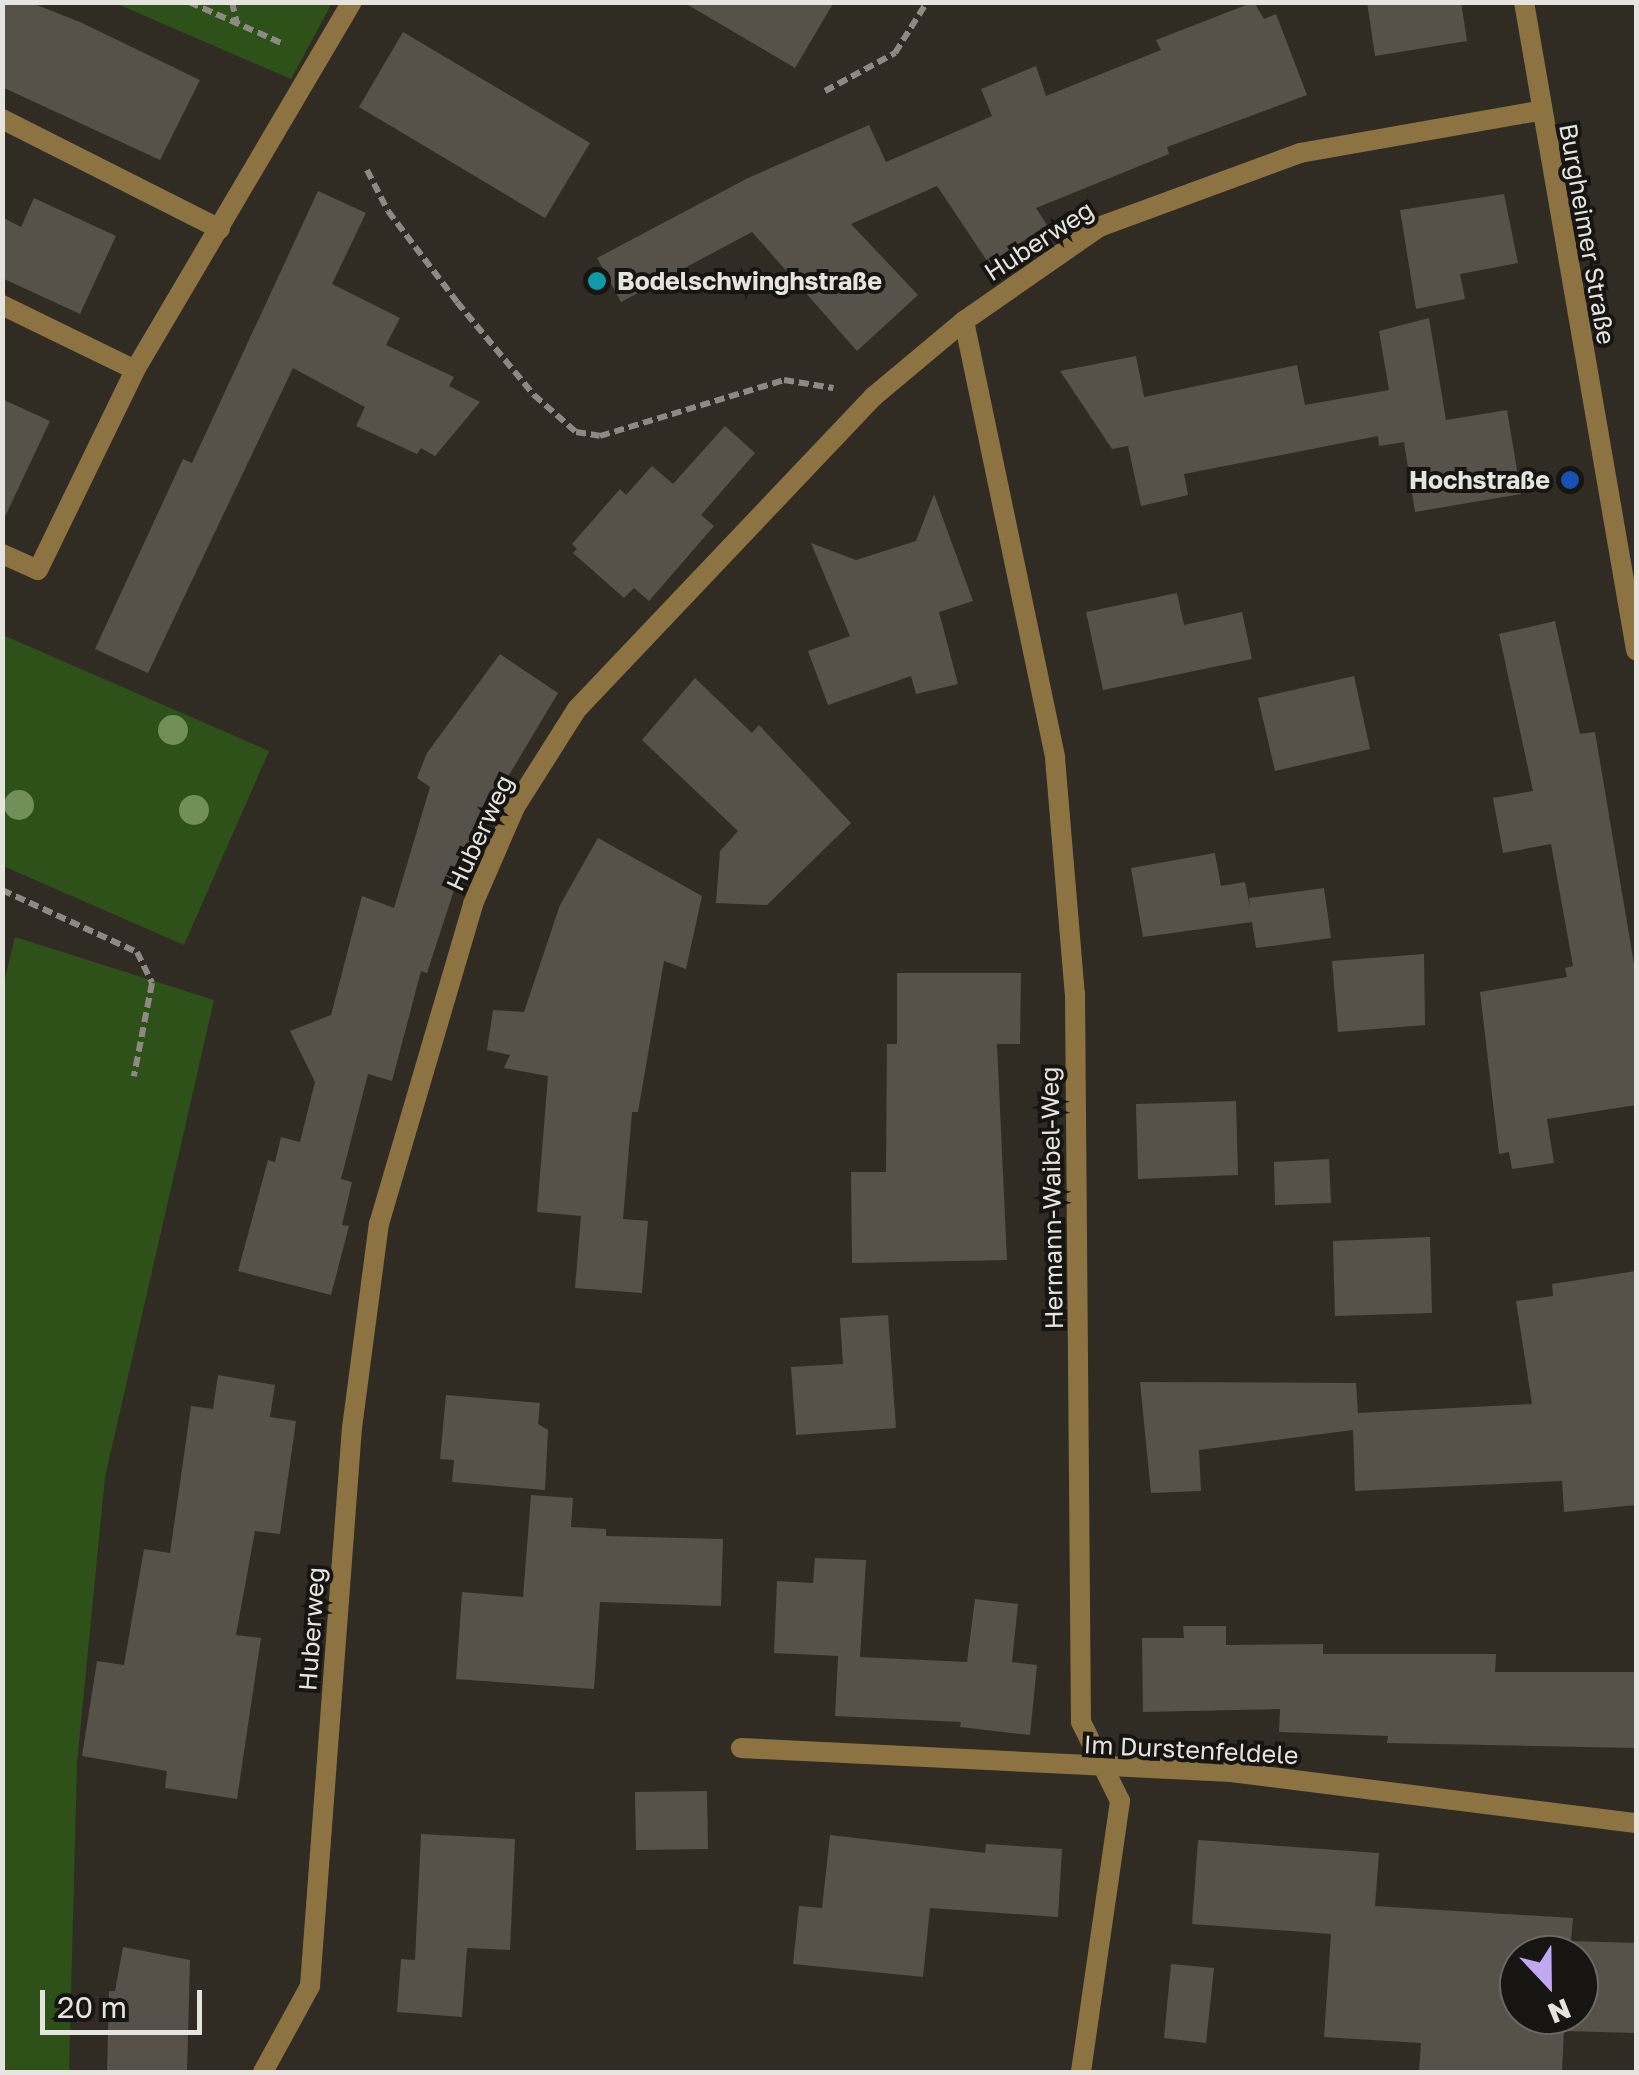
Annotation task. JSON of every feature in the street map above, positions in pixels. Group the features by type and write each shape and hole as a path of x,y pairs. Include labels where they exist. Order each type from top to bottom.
{"street":[{"path":"2,554 38,570 135,370 322,59 352,2"},
{"name":"Burgheimer Straße","path":"1524,2 1539,111 1636,650"},
{"name":"Huberweg","path":"263,2072 310,1986 352,1428 379,1224 473,904 515,806 577,709 873,397 964,321 1099,227 1198,186 1300,153 1539,111"},
{"path":"2,119 220,229"},
{"path":"2,305 135,370"},
{"name":"Hermann-Waibel-Weg","path":"964,321 1055,758 1075,994 1081,1722 1109,1771 1120,1802 1081,2072"},
{"name":"Im Durstenfeldele","path":"741,1748 1109,1771 1232,1772 1636,1823"}],"path":[{"path":"189,2 322,59"},
{"path":"232,2 237,24"},
{"path":"825,91 894,53 927,2"},
{"path":"367,170 388,211 457,302 534,395 576,432 600,436 784,380 873,397"},
{"path":"2,890 137,952 152,983 134,1076"}],"green space":[{"path":"115,3 332,3 291,79"},
{"path":"3,635 269,751 184,945 3,866"},
{"path":"15,937 214,1000 105,1477 77,1763 69,2072 2,2072 2,991"}],"building":[{"path":"2,2 29,2 80,22 200,80 160,160 2,87"},
{"path":"683,2 834,2 795,68"},
{"path":"1254,2 1264,19 1276,14 1307,95 1167,147 1169,154 1036,208 1047,225 989,264 937,186 851,224 918,295 857,351 752,232 621,302 597,258 748,178 869,125 886,162 992,116 981,89 1036,66 1046,96 1161,50 1156,40"},
{"path":"1367,2 1461,2 1467,41 1375,56"},
{"path":"403,32 590,143 545,218 359,107"},
{"path":"318,191 366,213 332,284 400,318 386,345 454,377 449,386 480,402 435,456 421,448 417,454 356,426 365,407 293,368 148,673 95,649 183,459 192,463"},
{"path":"1504,194 1518,263 1460,274 1465,299 1416,309 1400,210"},
{"path":"34,198 116,236 80,314 2,278 2,217 21,227"},
{"path":"1429,318 1446,420 1507,410 1521,494 1415,512 1404,442 1379,446 1378,436 1184,474 1188,495 1141,506 1128,446 1112,449 1060,371 1136,356 1144,397 1297,365 1305,405 1389,390 1379,331"},
{"path":"2,399 50,421 2,523"},
{"path":"725,426 755,453 701,515 714,526 649,601 634,588 624,598 573,553 577,549 572,544 620,489 626,495 652,466 673,484"},
{"path":"934,494 973,601 939,612 958,684 916,694 911,676 828,705 808,651 850,636 811,543 856,560 916,541"},
{"path":"1177,593 1184,625 1242,612 1252,659 1103,690 1086,612"},
{"path":"1555,621 1580,734 1595,732 1636,976 1636,1105 1547,1119 1554,1163 1512,1169 1509,1152 1499,1154 1480,992 1567,977 1565,968 1573,966 1551,844 1503,853 1493,798 1533,791 1499,634"},
{"path":"500,654 558,693 478,827 461,889 455,887 427,973 421,971 392,1081 368,1074 341,1179 352,1182 342,1225 349,1226 331,1295 238,1271 268,1160 275,1162 281,1137 300,1142 315,1082 290,1031 331,1015 362,896 394,908 430,787 417,778 427,753"},
{"path":"1354,676 1370,749 1275,771 1258,698"},
{"path":"695,678 752,733 759,725 851,823 767,905 716,903 720,851 738,831 642,740"},
{"path":"598,838 702,896 686,969 664,961 638,1112 632,1112 623,1219 648,1221 642,1293 575,1288 581,1216 537,1212 548,1076 504,1068 510,1055 487,1050 493,1010 524,1012 560,905"},
{"path":"1215,853 1221,886 1245,882 1250,908 1249,898 1324,888 1331,938 1256,948 1252,922 1143,937 1131,868"},
{"path":"1424,954 1425,1025 1338,1032 1332,961"},
{"path":"897,973 1021,973 1020,1044 997,1044 1007,1260 852,1263 851,1172 886,1172 887,1044 897,1044"},
{"path":"1236,1101 1238,1175 1138,1179 1136,1104"},
{"path":"1329,1159 1331,1203 1275,1205 1274,1162"},
{"path":"1430,1237 1432,1313 1335,1316 1333,1241"},
{"path":"1636,1271 1636,1505 1564,1512 1562,1481 1355,1491 1353,1430 1199,1450 1201,1491 1151,1493 1140,1382 1356,1383 1358,1413 1532,1404 1516,1301 1553,1296 1552,1284"},
{"path":"888,1315 896,1428 796,1435 791,1367 843,1364 840,1318"},
{"path":"218,1375 275,1385 270,1417 296,1421 280,1534 255,1531 236,1635 261,1638 237,1799 165,1788 167,1771 82,1756 97,1661 124,1665 144,1549 170,1553 191,1406 213,1409"},
{"path":"446,1395 540,1403 538,1424 548,1430 545,1490 452,1482 454,1460 440,1459"},
{"path":"531,1495 573,1498 571,1527 606,1529 606,1536 723,1539 721,1606 600,1602 594,1689 456,1679 462,1592 523,1597"},
{"path":"815,1558 866,1560 860,1657 967,1662 975,1599 1018,1604 1012,1662 1037,1665 1030,1735 960,1727 961,1722 835,1716 838,1656 774,1653 777,1581 813,1583"},
{"path":"1183,1626 1226,1626 1226,1645 1323,1644 1323,1654 1496,1654 1495,1672 1636,1672 1636,1748 1387,1743 1388,1736 1279,1732 1280,1709 1143,1712 1142,1638 1184,1638"},
{"path":"707,1791 708,1849 636,1850 635,1792"},
{"path":"421,1834 515,1839 510,1950 467,1948 462,2017 397,2012 401,1959 415,1960"},
{"path":"830,1835 985,1853 986,1844 1062,1849 1058,1917 930,1908 923,1977 793,1964 799,1906 822,1908"},
{"path":"1198,1840 1379,1853 1375,1906 1573,1918 1572,1935 1499,1935 1499,2035 1564,2035 1562,2072 1419,2071 1421,2043 1324,2037 1331,1934 1192,1924"},
{"path":"1599,1942 1636,1943 1636,2033 1599,2032"},
{"path":"123,1947 190,1960 187,2072 107,2072 109,1991 115,1991"},
{"path":"1171,1964 1214,1968 1206,2043 1164,2038"}],"place":[{"name":"Bodelschwinghstraße","path":"597,281"},
{"name":"Hochstraße","path":"1570,480"}]}
